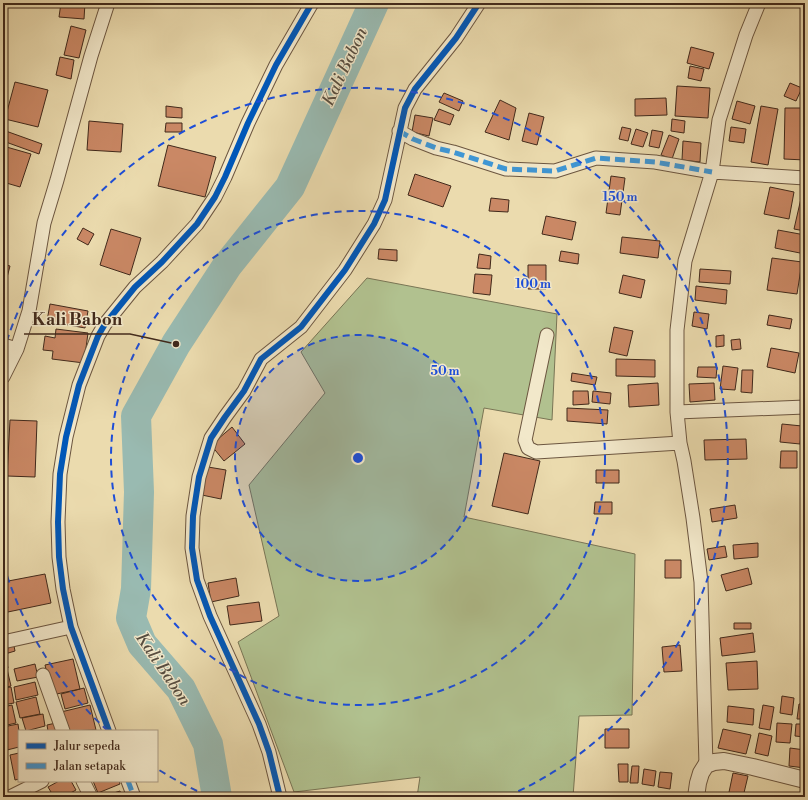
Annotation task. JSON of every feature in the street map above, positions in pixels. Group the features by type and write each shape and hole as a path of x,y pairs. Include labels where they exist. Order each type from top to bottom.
{"street":[{"path":"3,377 17,349 29,310 44,223 91,56 108,3"},
{"path":"110,730 71,627 63,589 59,557 58,522 60,474 66,437 78,385 98,336 113,313 197,224 215,197 228,172 248,123 276,65 312,3"},
{"path":"280,797 269,752 259,724 210,616 197,580 192,548 193,516 198,477 211,438 244,391 261,359 301,327 345,270 374,224 384,200 405,108 415,89 456,38 479,3"},
{"path":"696,797 701,773 706,765 701,582 693,518 680,443 677,412 677,330 684,261 712,172 719,120 746,35 759,3"},
{"path":"399,131 413,139 436,148 506,169 555,172 596,158 655,162 712,172 805,178"},
{"path":"547,335 525,440 528,448 536,452 680,443"},
{"path":"3,345 17,349"},
{"path":"677,412 805,407"},
{"path":"3,642 71,627"},
{"path":"43,675 63,730"},
{"path":"706,765 724,761 805,780"},
{"path":"10,797 40,782"},
{"path":"84,782 91,797"},
{"path":"128,782 134,797"}],"green space":[{"path":"367,278 557,314 552,420 484,408 464,517 635,554 632,715 579,716 573,797 417,797 420,777 294,792 238,642 279,616 249,485 325,393 301,352"}],"building":[{"path":"61,3 85,3 84,19 59,17"},
{"path":"71,26 86,30 79,58 64,55"},
{"path":"691,47 714,53 709,69 687,63"},
{"path":"60,57 74,60 71,79 56,75"},
{"path":"804,64 805,84 801,84"},
{"path":"690,66 704,69 701,81 688,78"},
{"path":"15,82 48,90 38,127 5,119"},
{"path":"790,83 802,88 796,101 784,96"},
{"path":"677,86 710,88 708,118 675,116"},
{"path":"444,93 463,101 459,111 439,102"},
{"path":"666,98 667,115 635,116 635,99"},
{"path":"500,100 516,108 509,140 485,132"},
{"path":"737,101 755,106 750,124 732,119"},
{"path":"166,106 182,108 182,118 166,117"},
{"path":"761,106 778,109 768,165 751,162"},
{"path":"785,108 805,108 805,160 784,159"},
{"path":"439,109 454,115 450,125 434,120"},
{"path":"529,113 544,117 537,145 522,141"},
{"path":"415,115 433,118 429,136 412,132"},
{"path":"672,119 685,121 684,133 671,131"},
{"path":"89,121 123,124 121,152 87,150"},
{"path":"166,123 182,123 182,132 165,132"},
{"path":"622,127 631,129 628,141 619,139"},
{"path":"731,127 746,129 744,143 729,141"},
{"path":"636,129 648,133 643,147 631,144"},
{"path":"3,130 42,144 39,154 3,141"},
{"path":"652,130 663,132 659,148 649,146"},
{"path":"669,135 679,139 672,159 661,155"},
{"path":"683,141 701,143 700,162 682,160"},
{"path":"168,145 216,157 205,197 158,186"},
{"path":"3,146 31,154 20,187 3,182"},
{"path":"415,174 451,186 443,207 408,195"},
{"path":"611,176 625,178 620,215 606,213"},
{"path":"770,187 794,192 789,219 764,214"},
{"path":"802,194 805,195 805,231 794,229"},
{"path":"491,198 509,200 508,212 489,211"},
{"path":"546,216 576,222 572,240 542,234"},
{"path":"83,228 94,234 88,245 77,239"},
{"path":"111,229 141,238 130,275 100,265"},
{"path":"778,230 805,235 805,254 775,248"},
{"path":"622,237 660,241 658,258 620,253"},
{"path":"379,249 397,250 397,261 378,259"},
{"path":"561,251 579,254 578,264 559,261"},
{"path":"479,254 491,256 490,269 477,268"},
{"path":"772,258 802,262 797,294 767,290"},
{"path":"3,264 10,266 3,293"},
{"path":"528,265 546,265 546,289 528,289"},
{"path":"700,269 731,271 730,284 699,282"},
{"path":"475,274 492,275 490,295 473,293"},
{"path":"623,275 645,280 641,298 619,293"},
{"path":"696,286 727,290 726,304 695,300"},
{"path":"50,304 88,311 85,328 47,321"},
{"path":"694,312 709,314 707,329 692,326"},
{"path":"769,315 792,319 790,329 767,325"},
{"path":"614,327 633,331 627,356 609,352"},
{"path":"56,329 88,333 84,363 52,359 53,351 43,350 45,336 55,338"},
{"path":"724,335 724,346 716,347 716,336"},
{"path":"740,339 741,349 732,350 731,340"},
{"path":"771,348 799,353 795,373 767,367"},
{"path":"616,359 655,360 655,377 616,376"},
{"path":"723,366 738,368 735,390 720,389"},
{"path":"698,367 717,367 716,378 697,377"},
{"path":"742,370 753,370 752,393 741,392"},
{"path":"572,373 597,377 595,385 571,381"},
{"path":"658,383 659,405 629,407 628,385"},
{"path":"714,383 715,400 690,402 689,384"},
{"path":"573,391 588,391 589,404 573,405"},
{"path":"593,391 611,393 610,404 592,402"},
{"path":"567,408 608,410 607,424 567,421"},
{"path":"10,420 37,421 35,477 7,476"},
{"path":"782,424 802,426 800,444 780,442"},
{"path":"232,427 245,444 224,461 211,445"},
{"path":"746,439 747,459 705,460 704,440"},
{"path":"781,451 797,451 797,468 780,468"},
{"path":"504,453 540,461 528,514 492,506"},
{"path":"3,457 5,457 6,480 3,480"},
{"path":"202,466 226,470 221,499 197,494"},
{"path":"596,470 619,470 619,483 596,483"},
{"path":"595,502 612,502 612,514 594,514"},
{"path":"735,505 737,518 712,522 710,509"},
{"path":"758,543 758,557 734,559 733,545"},
{"path":"725,546 727,557 709,560 707,549"},
{"path":"665,560 681,560 681,578 665,578"},
{"path":"748,568 752,584 726,591 721,575"},
{"path":"45,574 51,603 3,613 3,582"},
{"path":"236,578 239,596 211,602 208,583"},
{"path":"259,602 262,621 230,625 227,606"},
{"path":"734,623 751,623 751,629 734,629"},
{"path":"753,633 755,652 722,656 720,638"},
{"path":"13,641 15,651 5,654 8,668 3,669 3,644"},
{"path":"680,645 682,671 664,672 662,647"},
{"path":"73,659 80,689 52,695 45,665"},
{"path":"757,661 758,689 728,690 726,663"},
{"path":"35,664 38,677 17,681 14,669"},
{"path":"7,669 11,686 3,688 3,670"},
{"path":"35,682 38,695 16,700 14,687"},
{"path":"11,687 14,703 3,705 3,688"},
{"path":"84,688 88,703 65,709 61,694"},
{"path":"782,696 794,698 792,715 780,713"},
{"path":"36,697 40,714 20,718 16,702"},
{"path":"799,704 805,704 805,719 797,719"},
{"path":"12,705 16,723 3,726 3,707"},
{"path":"90,705 96,730 65,730 61,712"},
{"path":"763,705 774,707 770,730 759,728"},
{"path":"728,706 754,709 753,725 727,722"},
{"path":"43,714 45,726 26,730 22,718"},
{"path":"56,723 59,730 48,730 47,725"},
{"path":"777,723 792,724 790,743 776,742"},
{"path":"18,724 18,747 3,751 3,727"},
{"path":"796,724 805,724 805,737 795,736"},
{"path":"605,729 629,729 629,748 605,748"},
{"path":"723,729 751,735 746,754 718,748"},
{"path":"759,733 772,736 768,756 755,753"},
{"path":"790,748 805,750 805,768 789,766"},
{"path":"18,753 18,779 15,780 10,755"},
{"path":"3,755 7,772 3,772"},
{"path":"618,764 628,764 628,782 619,782"},
{"path":"632,766 639,766 638,783 630,783"},
{"path":"644,769 656,771 654,786 642,784"},
{"path":"660,772 672,773 670,789 658,787"},
{"path":"733,773 748,776 743,797 728,797"},
{"path":"57,782 72,782 76,790 63,797 54,797 48,787"},
{"path":"93,782 119,782 120,784 98,793"},
{"path":"120,791 122,797 101,797"},
{"path":"43,793 45,797 35,797"},
{"path":"369,794 389,797 368,797"}],"waterway":[{"name":"Kali Babon","path":"217,797 208,744 181,689 142,644 131,618 136,589 139,492 136,416 176,344 227,266 290,187 374,3"}],"marked path":[{"path":"399,131 413,139 436,148 506,169 555,171 596,158 655,162 712,172"},
{"path":"128,782 134,797"}],"cycle path":[{"path":"109,730 71,627 63,589 59,557 58,522 60,474 66,437 79,385 98,336 105,324 135,287 162,262 197,224 215,197 276,65 312,3"},
{"path":"280,797 269,752 259,724 210,616 197,580 192,548 193,516 199,477 211,438 244,391 261,359 301,327 345,270 374,224 385,200 405,108 415,89 456,38 479,3"}],"place":[{"name":"Kali Babon","path":"176,344"}]}
